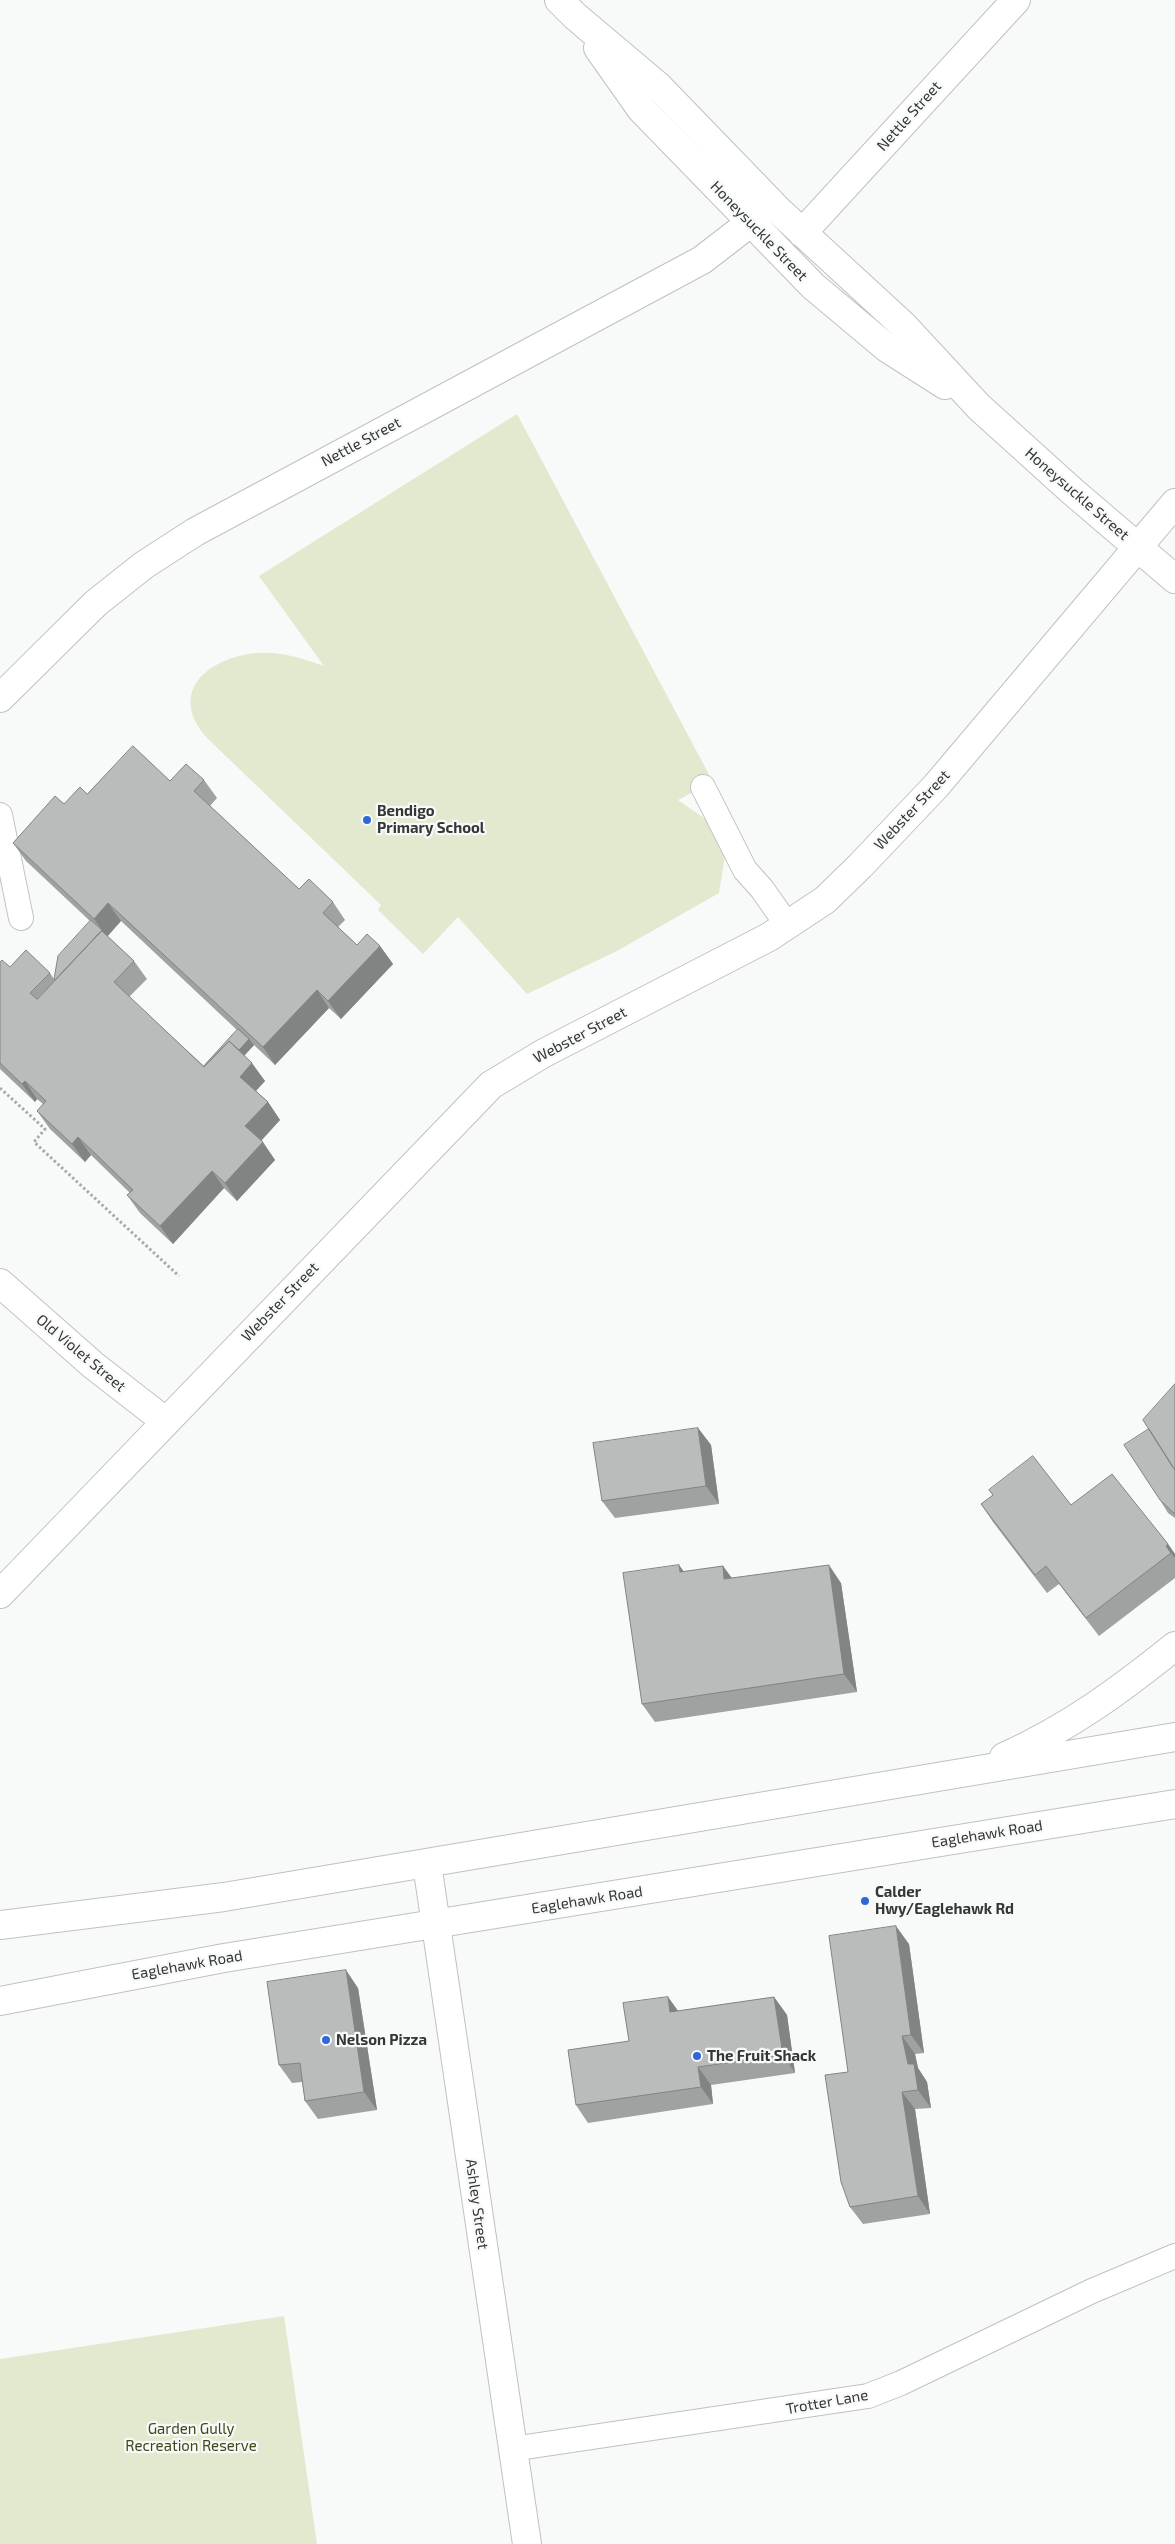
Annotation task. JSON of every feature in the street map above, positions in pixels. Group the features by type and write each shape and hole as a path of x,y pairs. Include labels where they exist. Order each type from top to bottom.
{"main road":[{"name":"Nettle Street","path":"802,233 1016,0"},
{"name":"Honeysuckle Street","path":"567,8 658,86 802,233 903,325 979,407 1175,579"},
{"name":"Honeysuckle Street","path":"567,8 641,109 813,286 887,348 979,407"},
{"name":"Nettle Street","path":"0,698 96,603 144,565 195,532 702,260 750,223"},
{"name":"Webster Street","path":"0,1594 491,1085 544,1053 788,926 824,900 900,825 936,786 1175,503"},
{"name":"Old Violet Street","path":"0,1283 93,1365 165,1421"},
{"path":"953,1776 1004,1756 1083,1716 1175,1646"},
{"path":"0,1925 224,1896 426,1864 1175,1737"},
{"name":"Eaglehawk Road","path":"0,2001 180,1965 1175,1804"},
{"name":"Ashley Street","path":"426,1864 527,2544"}],"lane":[{"path":"702,787 745,870 762,889 788,926"},
{"path":"0,814 21,918"},
{"name":"Trotter Lane","path":"512,2449 868,2396 901,2383 1092,2291 1175,2256"}],"path":[{"path":"0,1088 46,1129 34,1142 179,1276"}],"green space":[{"path":"517,414 713,782 678,800 708,821 726,850 719,893 617,951 527,994 458,917 423,954 378,910 381,905 208,739 196,722 191,707 192,693 198,681 208,670 238,656 274,653 324,666 259,576"},
{"name":"Garden Gully Recreation Reserve","path":"284,2316 317,2544 0,2544 0,2359"}],"building":[{"path":"133,746 170,781 186,764 204,780 194,791 299,889 309,879 333,902 323,913 357,945 367,934 380,946 328,1001 317,990 263,1047 108,903 94,919 13,843 55,796 64,804 80,787 87,794"},
{"path":"91,920 102,930 55,980 58,956"},
{"path":"102,931 134,961 114,982 204,1067 229,1041 252,1063 240,1077 268,1102 245,1126 263,1142 225,1183 212,1171 160,1226 127,1195 133,1190 78,1137 72,1144 37,1111 46,1101 25,1081 22,1084 0,1063 0,962 2,960 10,967 26,950 50,973 30,993 37,999"},
{"path":"238,1029 249,1039 239,1050 229,1041 204,1067 204,1066"},
{"path":"1175,1384 1175,1469 1143,1420"},
{"path":"698,1428 706,1486 602,1501 593,1443"},
{"path":"1149,1429 1175,1470 1175,1514 1160,1500 1124,1445"},
{"path":"1033,1456 1071,1505 1112,1474 1168,1544 1166,1546 1171,1553 1086,1618 1046,1566 1035,1575 981,1504 993,1495 989,1490"},
{"path":"679,1565 680,1572 723,1566 724,1579 829,1565 844,1674 642,1704 623,1573"},
{"path":"896,1926 911,2035 902,2036 908,2064 914,2064 918,2090 902,2092 918,2196 850,2207 841,2182 825,2075 848,2072 829,1936"},
{"name":"Nelson Pizza","path":"346,1970 364,2092 305,2101 300,2063 279,2065 267,1982"},
{"path":"668,1997 670,2012 774,1997 783,2055 698,2067 701,2087 576,2105 568,2050 629,2041 623,2003"}],"place":[{"name":"Bendigo Primary School","path":"367,820"},
{"name":"Calder Hwy/Eaglehawk Rd","path":"865,1901"},
{"name":"Nelson Pizza","path":"326,2040"},
{"name":"The Fruit Shack","path":"697,2056"}]}
